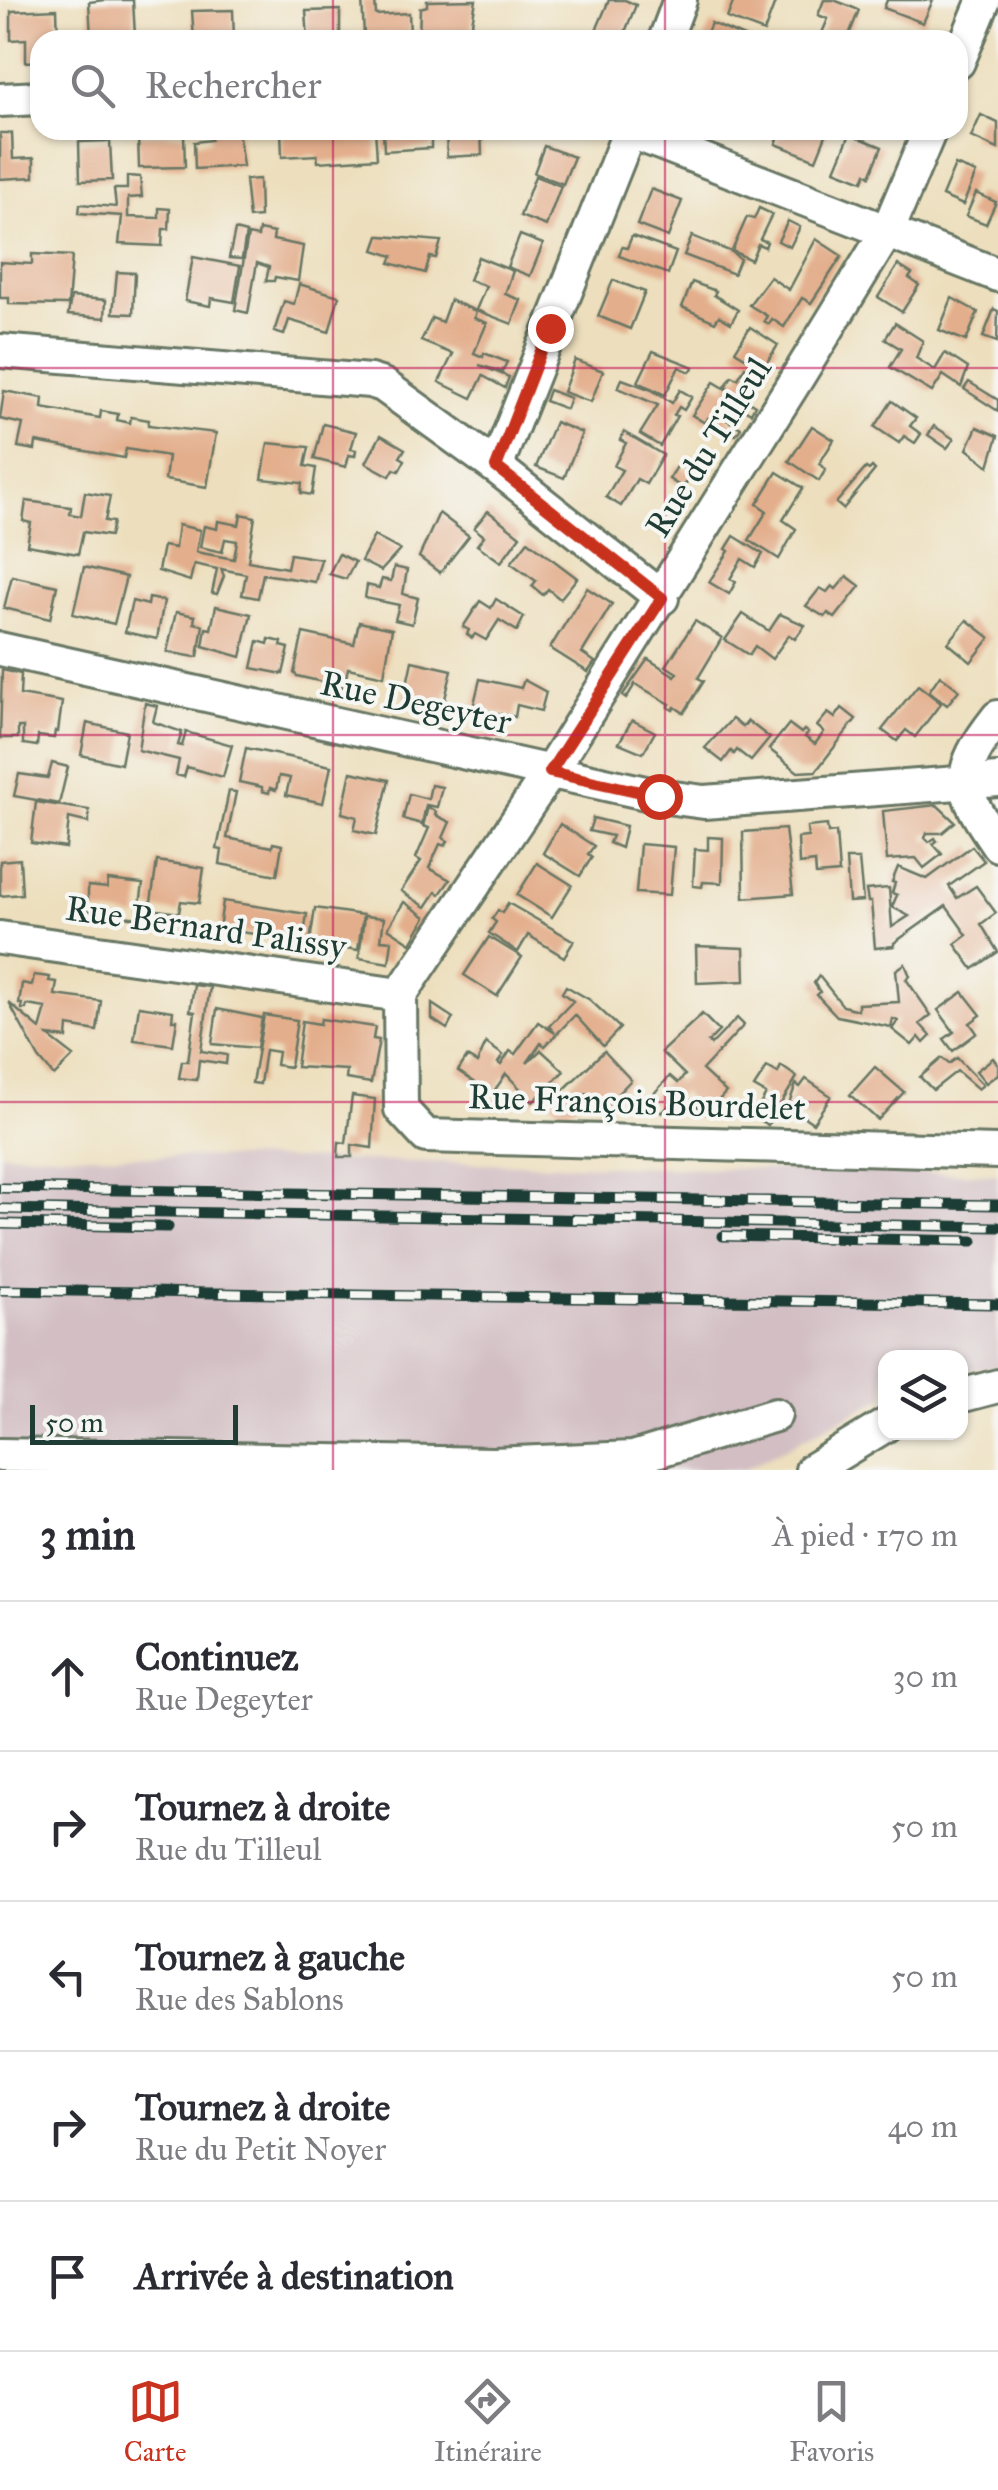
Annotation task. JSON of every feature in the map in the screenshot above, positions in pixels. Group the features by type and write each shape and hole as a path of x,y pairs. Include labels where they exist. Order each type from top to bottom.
{"street":[{"path":"669,30 680,0"},
{"path":"968,38 984,0"},
{"path":"0,100 30,98"},
{"path":"496,467 625,140"},
{"path":"655,140 998,275"},
{"name":"Rue du Tilleul","path":"400,995 662,598 888,230 926,140"},
{"path":"0,350 383,385 496,467 662,598"},
{"name":"Rue Degeyter","path":"0,649 659,796 704,802 982,781"},
{"path":"998,717 977,744 982,781 968,800 998,846"},
{"name":"Rue Bernard Palissy","path":"0,938 400,995"},
{"name":"Rue François Bourdelet","path":"400,995 401,1109 426,1136 998,1152"},
{"path":"968,1394 998,1386"},
{"path":"0,1455 493,1464 633,1458 776,1415"},
{"path":"812,1470 878,1430"}],"shaded area":[{"path":"0,1153 998,1174 998,1367 968,1370 968,1350 878,1350 878,1401 743,1470 0,1470"}],"building":[{"path":"133,0 135,30 91,30 89,2"},
{"path":"362,0 375,0 376,15 409,13 410,30 364,30"},
{"path":"476,0 471,30 419,30 420,8 427,6 427,1"},
{"path":"609,0 636,5 626,30 596,30"},
{"path":"734,0 776,0 765,30 727,18"},
{"path":"824,0 859,10 851,30 823,30 828,19 818,15"},
{"path":"887,0 933,0 923,23 884,8"},
{"path":"57,9 58,30 30,30 30,62 26,62 26,39 11,40 11,11"},
{"path":"233,10 234,30 193,30 192,11"},
{"path":"340,10 340,30 307,30 306,11"},
{"path":"711,23 727,30 708,30"},
{"path":"981,115 998,123 998,149 971,137"},
{"path":"0,133 12,133 13,159 34,158 34,177 0,179"},
{"path":"138,140 184,140 185,167 139,168"},
{"path":"239,140 243,166 195,169 194,142"},
{"path":"281,140 376,140 377,158 318,162 317,155 282,157"},
{"path":"383,140 431,140 431,148 384,151"},
{"path":"446,140 481,140 482,155 447,157"},
{"path":"777,140 824,140 816,160 776,144"},
{"path":"848,140 865,140 882,147 870,176 866,173 863,181 835,170"},
{"path":"110,141 112,180 80,181 79,142"},
{"path":"544,146 574,157 563,184 534,173"},
{"path":"955,165 976,173 963,205 942,196"},
{"path":"127,176 140,177 142,197 128,198 128,217 159,218 159,208 170,209 169,229 163,229 162,246 119,244 122,216 79,213 80,204 116,207 114,189 127,189"},
{"path":"535,176 561,186 546,226 520,216"},
{"path":"259,179 260,217 249,218 245,180"},
{"path":"651,189 682,201 668,237 637,225"},
{"path":"976,193 996,202 986,224 966,216"},
{"path":"759,208 772,214 760,239 767,242 765,247 758,244 751,260 732,251 747,217 754,219"},
{"path":"788,221 800,227 790,247 778,241"},
{"path":"235,230 246,233 242,259 229,258"},
{"path":"259,230 274,233 273,240 303,246 298,281 275,277 274,281 266,281 269,267 257,263 248,313 235,310 248,235 258,237"},
{"path":"520,235 543,244 530,276 507,267"},
{"path":"379,236 441,241 436,258 430,257 425,273 390,263 393,256 374,250"},
{"path":"632,236 676,252 668,274 619,256"},
{"path":"692,236 740,259 734,274 684,255"},
{"path":"816,239 842,256 811,303 802,298 784,327 772,319 769,324 764,321 767,316 749,305 770,277 789,290"},
{"path":"32,254 72,256 68,305 9,304 9,298 0,298 0,262 32,264"},
{"path":"193,257 240,266 234,302 211,298 210,306 185,301"},
{"path":"478,257 513,271 505,294 521,300 512,324 476,310 486,286 469,280"},
{"path":"898,265 912,274 909,278 919,285 902,312 878,297"},
{"path":"117,272 135,273 133,314 113,313"},
{"path":"613,280 645,292 630,329 598,316"},
{"path":"692,282 716,291 714,295 738,310 731,323 719,316 715,322 682,307"},
{"path":"299,284 339,296 329,332 289,320 284,335 274,332 284,301 294,304"},
{"path":"71,297 106,300 105,318 68,315"},
{"path":"952,298 978,312 966,341 939,330"},
{"path":"450,300 476,311 474,318 487,323 474,353 507,362 502,372 479,365 509,377 505,388 483,376 472,398 439,382 453,354 421,341 432,318 442,322"},
{"path":"994,309 998,311 997,342 983,337"},
{"path":"895,323 923,341 916,358 935,370 945,353 968,368 961,387 943,375 932,392 890,367 901,349 885,339"},
{"path":"750,327 778,345 763,368 735,351"},
{"path":"653,351 694,367 690,372 679,367 665,395 638,382"},
{"path":"575,360 603,371 591,402 563,392"},
{"path":"745,367 759,375 745,399 755,405 751,413 737,405 727,420 741,428 736,435 708,418 705,423 692,415 714,382 736,395 725,387 732,376 738,379"},
{"path":"622,379 652,390 672,403 680,390 692,397 684,410 679,407 660,446 640,434 658,405 618,388"},
{"path":"969,382 998,400 998,411 964,389"},
{"path":"549,390 570,398 566,409 545,401"},
{"path":"4,391 43,398 42,408 100,418 101,411 118,414 117,420 130,423 131,417 149,420 148,425 216,433 207,487 165,480 168,456 126,449 124,458 36,442 35,450 18,447 23,424 0,419"},
{"path":"892,401 916,418 910,426 921,434 915,443 904,436 899,443 875,427"},
{"path":"555,422 582,433 564,478 536,467"},
{"path":"323,424 356,432 351,449 356,450 355,456 349,455 346,467 314,459"},
{"path":"812,426 834,440 819,464 826,469 819,481 789,461"},
{"path":"934,426 954,439 947,448 928,435"},
{"path":"977,427 998,436 989,466 967,449"},
{"path":"624,432 663,455 646,484 637,479 621,506 606,497 622,470 614,466 626,443 620,440"},
{"path":"381,435 405,449 399,471 394,469 390,476 366,463"},
{"path":"268,443 309,447 305,466 316,468 312,495 301,493 302,483 262,479"},
{"path":"678,465 692,473 683,488 669,479"},
{"path":"866,468 875,470 843,509 836,503"},
{"path":"777,472 803,488 783,520 796,529 779,559 749,540 767,511 757,504"},
{"path":"85,492 110,496 105,521 113,522 110,536 83,532 78,554 27,545 31,523 23,521 26,501 71,507 70,514 81,516"},
{"path":"488,511 520,536 501,562 477,545 484,536 474,528"},
{"path":"439,513 469,536 440,573 419,557"},
{"path":"241,514 255,517 248,561 287,568 290,554 321,559 315,582 263,574 258,598 242,595 246,574 221,569 224,576 217,594 212,593 217,569 194,564 190,581 158,571 163,546 175,548 178,525 200,530 196,552 234,559 237,541 225,539 222,552 200,547 204,526 217,529 218,521 239,525"},
{"path":"374,536 400,550 381,571 361,561"},
{"path":"734,536 763,554 755,567 742,559 730,579 736,582 729,594 709,582"},
{"path":"528,541 577,578 560,599 548,589 543,595 532,586 536,581 511,563"},
{"path":"339,554 355,562 346,579 329,574"},
{"path":"84,567 126,577 114,624 73,614"},
{"path":"394,567 407,570 403,594 418,598 412,624 395,620 399,605 365,598 367,585 379,588 382,579 391,581"},
{"path":"12,576 57,586 50,619 4,608"},
{"path":"847,576 860,586 835,618 806,606 820,588 827,592 832,586 836,589"},
{"path":"587,588 612,604 582,653 595,662 588,672 550,648"},
{"path":"149,598 164,601 157,639 125,632 132,601 148,605"},
{"path":"496,599 524,617 517,631 499,620 486,640 475,634 472,638 463,627 480,601 491,608"},
{"path":"216,606 251,614 241,657 203,646"},
{"path":"176,612 195,616 194,623 203,625 198,656 167,652"},
{"path":"743,614 769,631 780,614 805,625 795,639 789,635 772,659 755,646 749,655 725,640"},
{"path":"967,620 990,638 971,662 948,643"},
{"path":"695,621 722,638 698,678 704,681 684,713 675,707 673,710 668,707 670,704 635,684 626,699 622,696 648,659 675,676 677,673 666,666"},
{"path":"359,622 392,629 384,676 348,668 344,687 294,673 303,633 354,644"},
{"path":"269,639 289,648 283,674 252,668 258,641 268,644"},
{"path":"412,661 452,670 443,707 404,698"},
{"path":"2,670 21,674 20,695 62,702 54,738 38,736 37,746 23,744 23,727 18,727 18,738 0,738"},
{"path":"940,675 959,690 947,705 929,691"},
{"path":"480,679 521,688 524,680 546,692 541,711 517,705 515,717 473,708"},
{"path":"918,685 941,703 915,737 906,730 897,741 882,730"},
{"path":"145,703 157,706 153,722 182,732 178,745 182,746 186,732 232,745 223,777 187,767 184,777 176,775 179,760 138,750"},
{"path":"842,708 856,719 816,771 798,772 769,749 789,724 808,733 805,737 815,744 824,732 817,726 828,713 835,718"},
{"path":"732,719 743,727 748,721 770,738 751,761 737,750 734,754 731,751 723,762 705,748"},
{"path":"632,720 655,732 643,753 619,743"},
{"path":"87,723 127,732 121,764 81,755"},
{"path":"246,748 331,766 323,803 286,795 290,778 279,776 276,790 270,788 269,793 262,791 262,787 239,782"},
{"path":"52,763 68,767 59,804 14,796 19,774 48,778"},
{"path":"351,772 389,780 376,835 354,830 357,817 342,813"},
{"path":"431,785 442,787 437,807 426,805 422,824 403,819 409,794 428,799"},
{"path":"229,791 236,792 227,838 272,847 273,843 282,845 277,875 220,864 222,850 217,849"},
{"path":"36,802 89,810 89,823 69,818 66,848 31,843"},
{"path":"937,805 955,822 942,833 927,833 925,838 929,842 935,838 933,844 942,854 924,868 916,858 887,860 883,811"},
{"path":"428,807 450,822 443,838 448,841 445,846 440,844 429,868 450,880 426,907 401,891 421,861 416,858 429,828 423,826"},
{"path":"593,818 626,826 621,848 609,843 612,836 589,831"},
{"path":"560,824 594,846 580,876 543,853"},
{"path":"827,825 828,833 836,832 839,873 816,875 815,862 799,864 798,838 808,837 807,827"},
{"path":"785,829 793,894 744,898 743,832"},
{"path":"708,837 723,838 722,883 693,886 695,849 708,850"},
{"path":"640,844 674,847 670,895 636,893"},
{"path":"972,846 984,861 949,886 957,898 976,886 996,913 981,924 998,952 973,969 955,944 967,935 946,906 894,946 875,948 871,902 866,890 889,888 892,927 909,916 892,907 897,895 892,893 892,882 898,867 927,879"},
{"path":"20,859 22,894 0,896 0,861"},
{"path":"846,859 859,859 863,901 849,902"},
{"path":"157,861 204,868 199,903 181,901 179,913 150,909"},
{"path":"537,863 572,885 552,917 517,895"},
{"path":"108,880 143,884 138,918 88,911 88,886 107,888"},
{"path":"223,901 307,914 303,941 219,929"},
{"path":"404,902 426,917 411,943 388,928"},
{"path":"508,903 574,941 564,957 528,935 518,952 489,933 496,922 492,919"},
{"path":"315,908 363,915 358,950 310,942"},
{"path":"364,916 384,918 381,940 392,941 389,963 359,958"},
{"path":"489,937 522,957 497,996 464,975"},
{"path":"696,946 744,948 745,981 697,983"},
{"path":"905,964 910,976 906,979 931,1015 920,1024 931,1036 924,1043 919,1037 912,1045 892,1029 898,1021 893,1019 891,1027 837,1016 817,995 820,992 814,983 819,976 843,1006 858,1010 858,1004 899,1002 896,970"},
{"path":"34,975 57,982 55,995 101,1001 97,1031 68,1026 67,1038 48,1036 74,1056 54,1076 39,1058 9,1003 40,1029 46,1008 27,1005 22,1009 19,1004 22,983 32,985"},
{"path":"194,985 210,987 201,1051 227,1055 226,1064 199,1060 197,1080 179,1078 182,1061 188,1061 195,1012 190,1011"},
{"path":"566,986 590,1000 620,1028 603,1046 575,1015 545,1046 541,1043 527,1063 541,1050 564,1071 533,1102 506,1074 492,1094 458,1071 467,1057 477,1063 486,1043 503,1055 498,1063 501,1065 510,1051 515,1054 538,1022 555,1033 549,1026 573,1001 562,993"},
{"path":"963,992 981,1015 970,1023 977,1033 953,1051 944,1039 954,1032 938,1010"},
{"path":"432,1004 453,1018 447,1029 432,1019"},
{"path":"139,1006 173,1011 172,1020 177,1020 173,1045 134,1040"},
{"path":"217,1009 262,1018 257,1048 212,1044"},
{"path":"702,1014 719,1031 708,1042 711,1045 737,1018 744,1025 702,1070 726,1092 706,1114 681,1092 662,1113 648,1100 670,1076 678,1083 685,1075 661,1052"},
{"path":"264,1015 297,1020 290,1067 276,1065 278,1052 265,1050 260,1084 252,1083"},
{"path":"321,1019 375,1027 373,1039 379,1040 371,1083 346,1079 347,1070 296,1067 302,1021 320,1024"},
{"path":"604,1051 631,1080 603,1109 587,1094 565,1115 551,1102"},
{"path":"942,1058 949,1064 957,1058 983,1085 978,1089 957,1071 933,1090 920,1077"},
{"path":"993,1058 998,1074 986,1083 976,1071"},
{"path":"781,1066 797,1077 768,1125 753,1117 766,1094 754,1087 767,1067 778,1073"},
{"path":"875,1067 904,1092 878,1120 850,1095"},
{"path":"806,1079 831,1096 813,1123 788,1106 796,1084 800,1087"},
{"path":"352,1096 375,1099 372,1148 352,1145 352,1157 338,1157 339,1142 346,1143"}],"railway":[{"path":"0,1188 998,1205"},
{"path":"0,1209 998,1227"},
{"path":"0,1224 168,1227"},
{"path":"723,1236 973,1241"},
{"path":"0,1290 998,1304"}],"route":[{"path":"550,328 496,467 662,598 550,772 659,796"}]}
